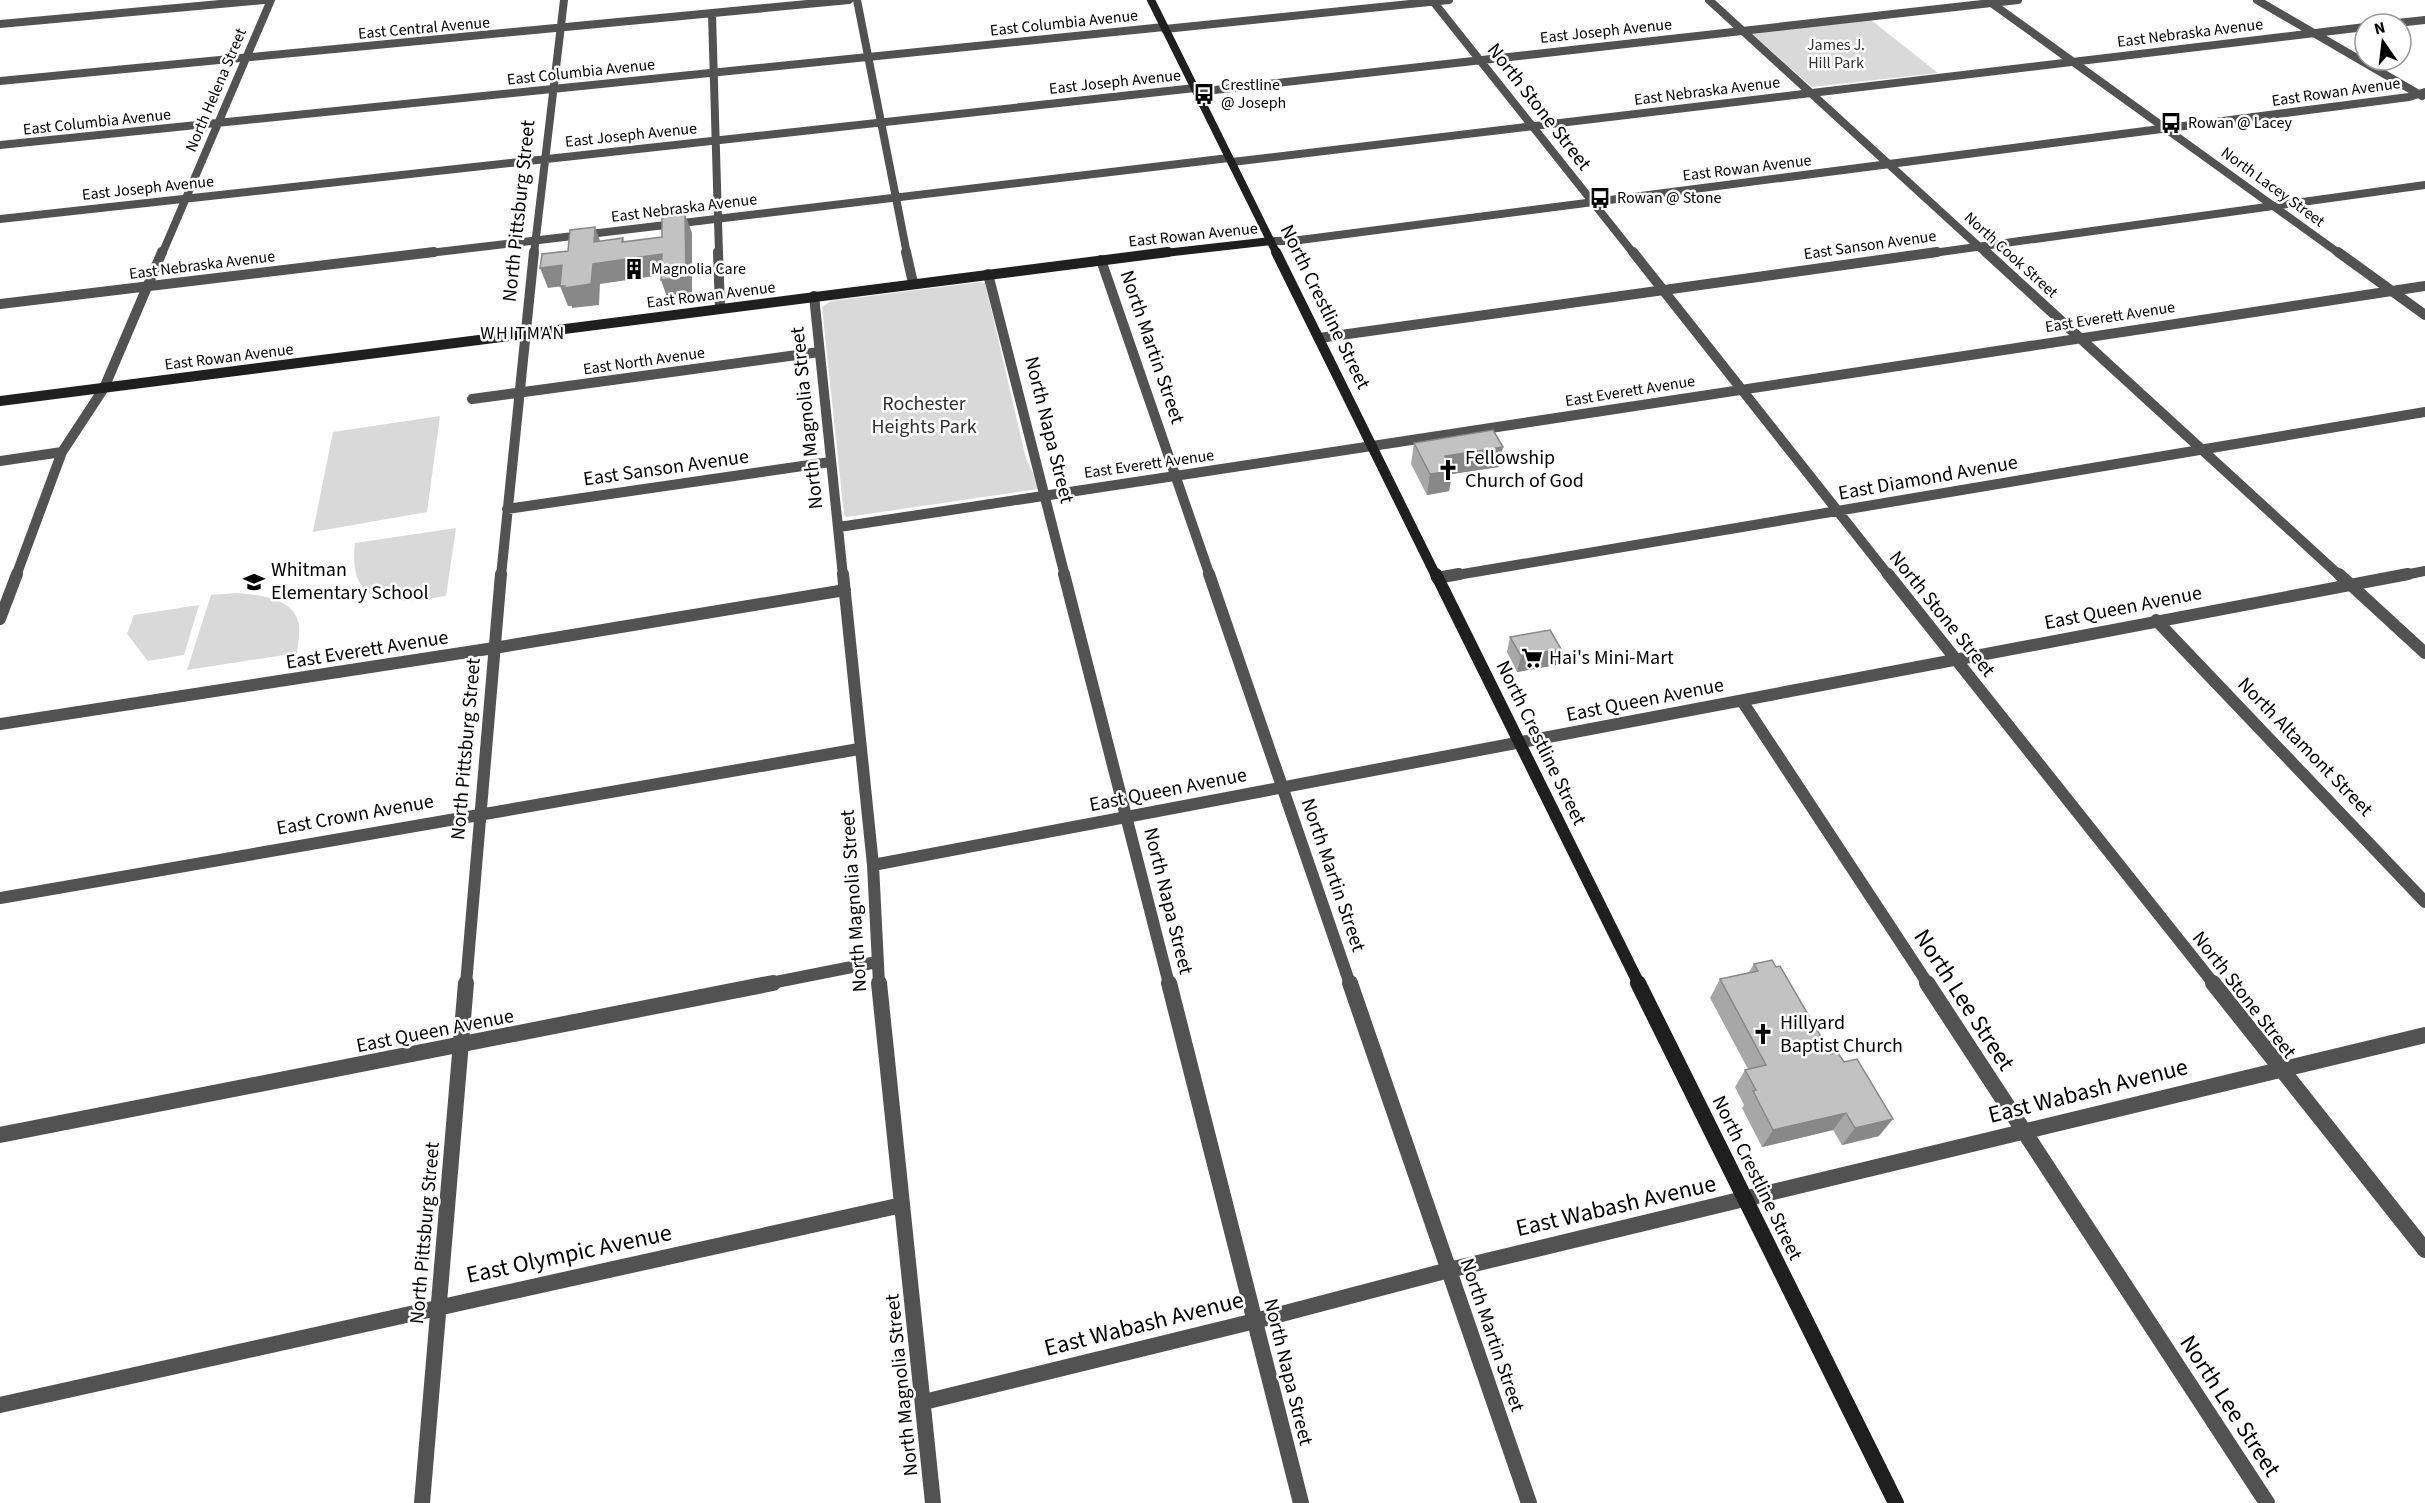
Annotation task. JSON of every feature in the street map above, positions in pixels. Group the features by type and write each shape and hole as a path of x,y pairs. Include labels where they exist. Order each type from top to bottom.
{"main road":[{"name":"North Crestline Street","path":"1151,0 1896,1503"},
{"name":"East Rowan Avenue","path":"0,401 988,274 1250,242 1271,242"}],"street":[{"path":"0,24 264,0"},
{"name":"North Helena Street","path":"0,619 62,452 104,388 271,0"},
{"name":"North Pittsburg Street","path":"422,1503 507,509 544,159 564,0"},
{"name":"East Central Avenue","path":"0,81 849,0"},
{"path":"857,0 894,198 913,284"},
{"name":"East Columbia Avenue","path":"0,146 867,56 1449,0"},
{"name":"North Cook Street","path":"1709,0 2425,653"},
{"name":"East Joseph Avenue","path":"0,219 2018,0"},
{"path":"2257,0 2423,95"},
{"name":"North Stone Street","path":"1432,1 2425,1250"},
{"name":"North Lacey Street","path":"1989,2 2425,315"},
{"path":"712,14 720,308"},
{"name":"East Nebraska Avenue","path":"0,304 894,198 1812,94 2353,28"},
{"name":"East Rowan Avenue","path":"1271,242 1592,203 2423,95"},
{"name":"East Sanson Avenue","path":"1319,338 2274,207 2425,184"},
{"name":"North Martin Street","path":"1101,260 1529,1503"},
{"name":"North Napa Street","path":"988,274 1301,1503"},
{"name":"East Everett Avenue","path":"839,527 2425,286"},
{"name":"North Magnolia Street","path":"814,296 830,462 839,527 859,749 873,865 877,962 933,1503"},
{"name":"East North Avenue","path":"472,399 819,352"},
{"name":"East Diamond Avenue","path":"1437,578 2425,412"},
{"path":"0,461 62,452"},
{"name":"East Sanson Avenue","path":"507,509 830,462"},
{"name":"East Queen Avenue","path":"873,865 1742,701 2156,620 2425,571"},
{"path":"0,582 14,580"},
{"name":"East Everett Avenue","path":"0,724 494,648 845,590"},
{"name":"North Altamont Street","path":"2156,620 2425,902"},
{"name":"North Lee Street","path":"1742,701 2266,1503"},
{"name":"East Crown Avenue","path":"0,898 859,749"},
{"name":"East Queen Avenue","path":"0,1135 461,1046 877,962"},
{"name":"East Wabash Avenue","path":"924,1402 1255,1321 1449,1270 2425,1035"},
{"name":"East Olympic Avenue","path":"0,1405 902,1205"}],"green space":[{"name":"James J. Hill Park","path":"1871,20 1938,73 1812,87 1753,35 1756,32"},
{"name":"Rochester Heights Park","path":"985,283 1026,459 1038,489 847,517 844,515 822,307 831,301"},
{"path":"440,416 427,512 313,532 333,432"},
{"path":"456,528 446,596 410,600 379,598 367,592 359,581 355,565 355,543"},
{"path":"237,593 265,597 291,609 299,625 297,653 187,670 211,595"},
{"path":"199,605 184,655 148,661 127,634 134,615"}],"building":[{"path":"685,214 686,277 661,280 662,254 593,264 591,284 564,288 565,286 560,286 562,265 540,268 542,254 568,251 570,230 595,227 594,242 623,238 622,242 662,237 662,216"},
{"path":"1493,430 1503,447 1445,456 1453,471 1430,474 1414,443"},
{"path":"1550,630 1561,649 1521,656 1510,637"},
{"name":"Hillyard Baptist Church","path":"1772,960 1776,967 1780,966 1831,1054 1838,1053 1844,1062 1857,1059 1893,1119 1855,1128 1846,1113 1773,1130 1745,1070 1766,1065 1720,979 1758,971 1754,964"}],"place":[{"name":"Crestline @ Joseph","path":"1204,94"},
{"name":"Rowan @ Lacey","path":"2171,123"},
{"name":"Rowan @ Stone","path":"1600,198"},
{"name":"Magnolia Care","path":"634,269"},
{"name":"Fellowship Church of God","path":"1448,470"},
{"name":"Whitman Elementary School","path":"254,582"},
{"name":"Hai's Mini-Mart","path":"1532,658"},
{"name":"Hillyard Baptist Church","path":"1763,1034"}],"district":[{"name":"WHITMAN","path":"523,333"}]}
